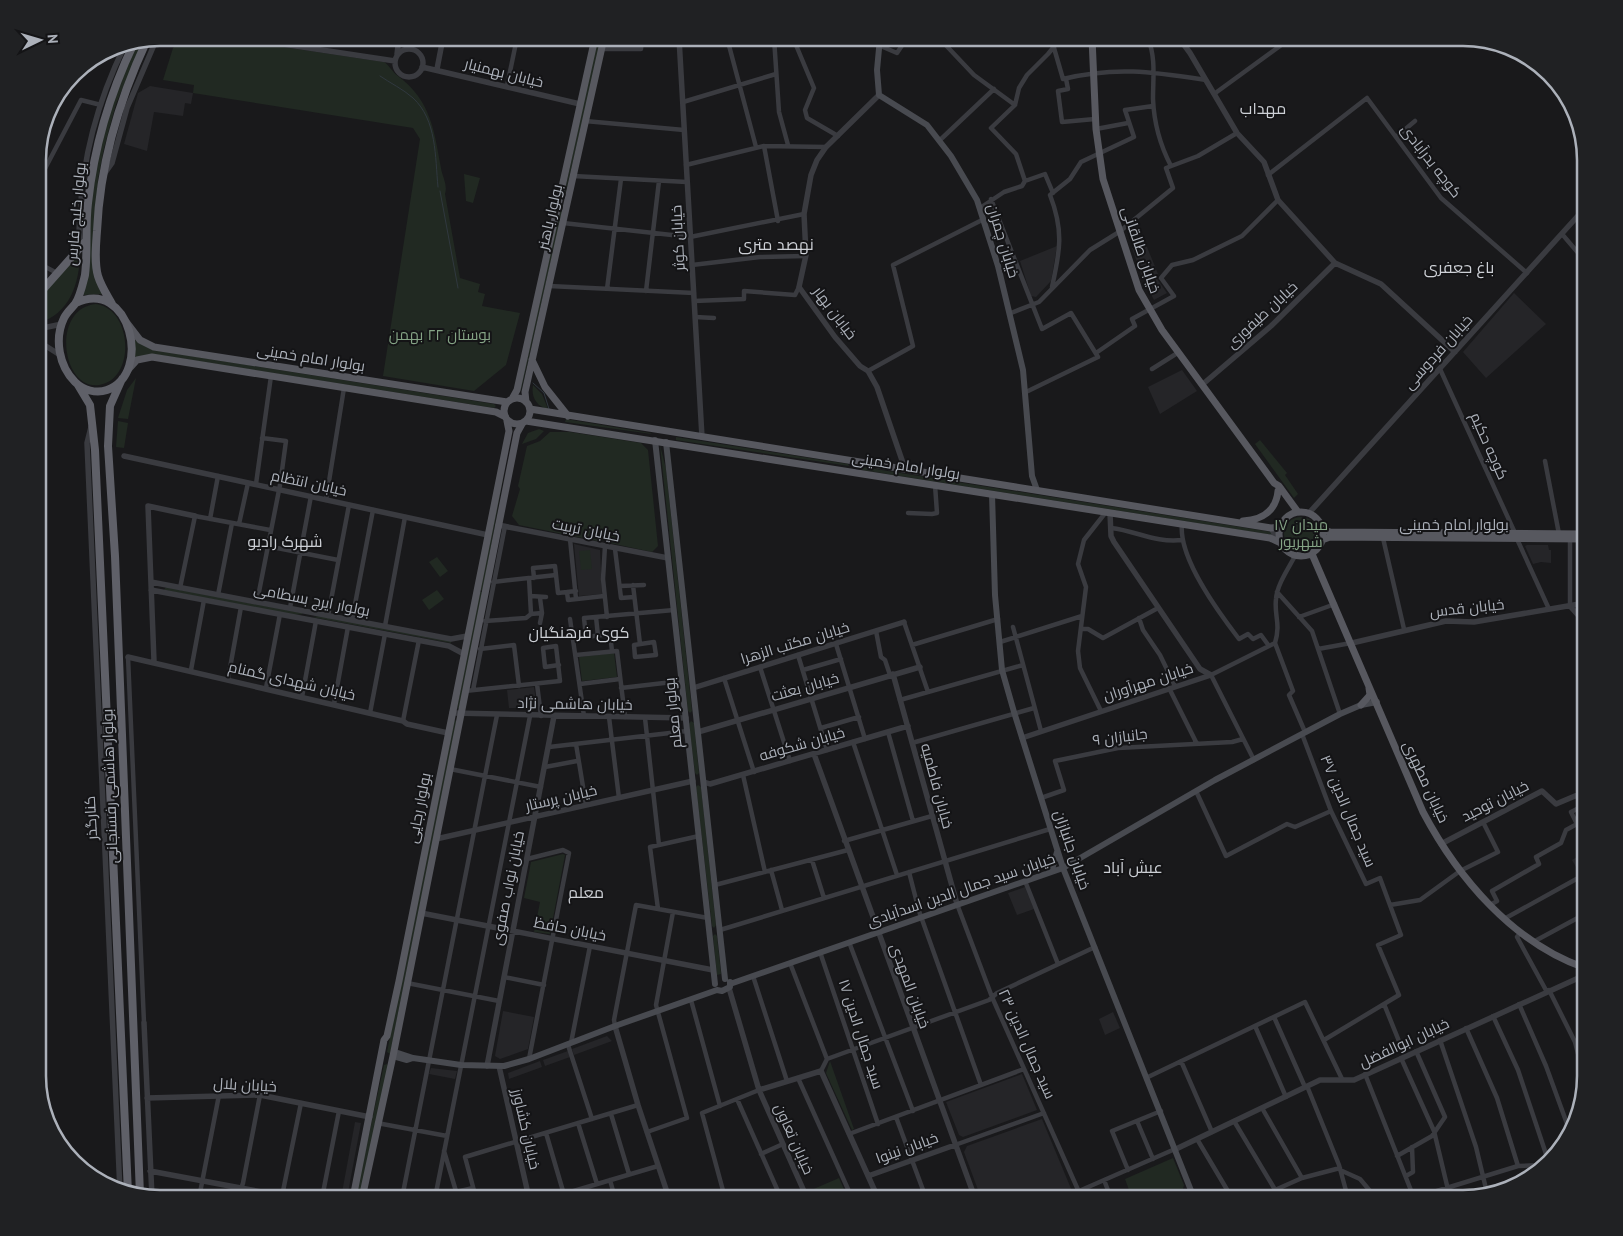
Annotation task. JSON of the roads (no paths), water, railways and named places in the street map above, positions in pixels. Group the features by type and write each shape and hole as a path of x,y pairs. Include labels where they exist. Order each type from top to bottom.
{"highway":[{"name":"بولوار خلیج فارس","path":"113,304 97,274 96,254 101,180 107,149 120,105 144,47"},
{"name":"بولوار خلیج فارس","path":"76,303 85,275 86,254 84,243 97,147 110,102 130,50"},
{"path":"46,285 84,243"},
{"path":"94,297 113,304 123,317 130,334 132,347 124,376 106,391 96,392 78,385 70,377 60,355 59,343 62,324 69,310 76,303 94,297"},
{"name":"بولوار هاشمی رفسنجانی","path":"124,376 110,406 108,446 115,556 140,1188"},
{"name":"بولوار هاشمی رفسنجانی","path":"78,385 85,394 93,417 107,813 117,1032 124,1097 128,1185"},
{"path":"124,1097 129,1101 136,1097"},
{"path":"124,1116 130,1113 136,1115"}],"main road":[{"name":"بولوار باهنر","path":"510,400 517,390 593,46"},
{"name":"بولوار باهنر","path":"528,405 525,392 602,46"},
{"path":"878,46 879,95"},
{"name":"خیابان طالقانی","path":"1092,46 1095,119 1103,179 1136,285 1148,310 1204,384 1274,483 1279,486 1298,512"},
{"name":"خیابان چمران","path":"879,95 927,125 950,156 980,208 1010,314 1026,392 1032,476 1036,490"},
{"path":"559,198 568,200"},
{"name":"بولوار امام خمینی","path":"123,317 140,340 154,347 495,401 510,400"},
{"name":"بولوار امام خمینی","path":"124,376 137,360 152,357 494,411 506,419"},
{"path":"532,360 545,387 568,416"},
{"path":"520,398 528,405 524,422 514,424 506,419 504,409 510,400 520,398"},
{"path":"494,411 495,401"},
{"name":"بولوار امام خمینی","path":"528,405 568,416 1226,521 1271,528 1280,527"},
{"path":"558,425 560,414"},
{"name":"بولوار رجایی","path":"355,1190 499,480 508,431 506,419"},
{"name":"بولوار امام خمینی","path":"524,422 664,439 854,472 1270,538 1280,543"},
{"name":"بولوار رجایی","path":"364,1190 408,983 450,769 469,691 502,526 507,482 517,433 524,422"},
{"path":"653,429 664,439 733,442"},
{"name":"بولوار معلم","path":"664,439 668,558 716,987"},
{"name":"بولوار معلم","path":"664,439 725,979"},
{"path":"854,472 856,462"},
{"path":"499,480 504,477 507,482"},
{"path":"1274,483 1288,508 1287,516 1280,527 1280,543 1285,550 1295,556 1312,554 1322,540 1322,529 1317,519 1309,513 1298,512 1287,516"},
{"path":"1226,521 1249,520 1261,517 1275,506 1278,491"},
{"name":"خیابان جانبازان","path":"992,494 1002,670 1014,712 1063,868 1192,1190"},
{"name":"بولوار امام خمینی","path":"1322,529 1330,532 1577,539"},
{"name":"بولوار امام خمینی","path":"1322,540 1330,537 1383,538 1577,534"},
{"path":"1312,554 1352,643 1375,701 1361,705"},
{"path":"1361,705 1370,690"},
{"name":"خیابان مطهری","path":"1375,701 1423,812 1440,844 1460,871 1490,906 1504,919 1535,941 1577,963"},
{"name":"خیابان سید جمال الدین اسدآبادی","path":"716,987 722,991 753,976 1063,868 1196,791 1303,733 1361,705"},
{"path":"686,718 696,717"},
{"path":"692,781 704,782"},
{"path":"1047,873 1053,866 1057,850"},
{"path":"1047,873 1059,874 1070,886"},
{"path":"420,874 429,876"},
{"path":"709,931 720,930"},
{"path":"387,1036 385,1052 407,1060 413,1058 461,1065 499,1066 529,1059 657,1010 691,1000 716,987 725,979 730,986"},
{"path":"381,1065 393,1056"}],"street":[{"path":"301,46 396,59"},
{"path":"396,59 404,50 415,50 422,57 422,67 417,74 405,76 397,70 396,59 398,46"},
{"path":"437,69 441,46"},
{"path":"507,86 515,46"},
{"path":"601,49 641,49 641,46"},
{"name":"خیابان کوثر","path":"680,46 702,437"},
{"path":"729,46 756,147"},
{"path":"774,46 779,112 788,145"},
{"path":"796,46 814,88 805,110 807,118 838,136"},
{"path":"878,46 897,53 902,46"},
{"path":"947,46 974,75 1015,105"},
{"path":"1010,314 1039,302 1090,250 1119,232 1173,188 1169,167 1161,144 1154,106 1155,72 1150,46"},
{"path":"1184,46 1237,133 1264,162 1278,200 1335,263 1381,284 1455,352"},
{"path":"1214,94 1276,46"},
{"path":"101,180 112,163 127,108 153,47"},
{"path":"1025,182 1016,154 991,128 1015,105 1019,88 1027,75 1054,48 1068,88 1058,91 1062,122 1095,119"},
{"path":"84,243 79,240 79,231 84,177 101,105 121,53"},
{"name":"خیابان بهمنیار","path":"422,67 580,104"},
{"path":"1065,79 1092,72 1155,72 1206,80"},
{"path":"683,102 776,74"},
{"path":"939,140 994,89"},
{"name":"خیابان بهار","path":"879,95 826,147 817,160 811,175 804,214 805,256 799,287 835,337 860,366 868,371 877,387 905,470"},
{"name":"کوچه بدرآبادی","path":"1268,175 1368,98 1441,198 1527,273"},
{"path":"46,167 81,100 101,105"},
{"path":"1051,194 1070,179 1081,162 1134,137 1125,110 1154,106"},
{"path":"585,121 684,130"},
{"path":"1396,137 1415,121"},
{"path":"1096,129 1128,123"},
{"path":"1169,167 1198,156 1237,133"},
{"path":"764,146 778,221"},
{"path":"686,164 764,146 826,147"},
{"path":"980,208 1004,192 1022,186 1025,182 1045,174 1056,212 1060,239 1052,289"},
{"path":"573,176 687,182"},
{"path":"607,289 621,179"},
{"path":"646,291 659,181"},
{"path":"991,199 1042,329 1071,313 1097,355"},
{"path":"1026,392 1097,355 1135,326 1132,319 1174,296 1161,278 1167,269 1179,262 1193,260 1242,236 1278,200"},
{"path":"563,223 690,237 778,221 804,214"},
{"name":"خیابان فردوسی","path":"1309,513 1577,218"},
{"path":"868,371 913,346 893,265 984,219"},
{"path":"1562,234 1577,252"},
{"path":"692,264 760,257 805,256"},
{"name":"خیابان طیفوری","path":"1204,384 1271,326 1335,263"},
{"path":"46,267 57,273"},
{"path":"549,286 694,293"},
{"path":"694,301 744,299 744,292 795,295 799,287"},
{"path":"695,317 714,318"},
{"path":"46,327 62,324"},
{"path":"46,346 60,355"},
{"path":"1152,369 1179,352"},
{"name":"کوچه حکیم","path":"1440,369 1549,609"},
{"path":"256,484 270,376"},
{"path":"326,500 344,388"},
{"path":"93,417 88,443 104,727"},
{"path":"257,602 279,489 286,441 262,438"},
{"name":"خیابان انتظام","path":"124,456 488,535"},
{"path":"1544,461 1559,534"},
{"path":"210,519 218,476"},
{"path":"240,524 248,482"},
{"path":"908,513 937,513 935,485"},
{"path":"290,608 311,496"},
{"path":"328,616 349,505"},
{"path":"154,661 148,506 270,530"},
{"path":"352,620 373,510"},
{"path":"1101,711 1080,668 1078,651 1086,587 1078,564 1084,540 1108,513"},
{"name":"خیابان مهرآوران","path":"1108,513 1114,542 1200,669 1211,675"},
{"path":"180,588 195,516"},
{"path":"385,626 405,517"},
{"path":"218,595 232,523"},
{"path":"1182,524 1182,540 1196,573 1215,607 1239,639 1248,634 1253,639 1261,635 1269,646"},
{"name":"خیابان تربیت","path":"502,526 668,558"},
{"path":"1110,528 1126,530 1153,540 1182,540"},
{"path":"1270,538 1275,535 1271,528"},
{"path":"1383,538 1404,630"},
{"path":"570,539 576,599"},
{"path":"1570,539 1570,606 1577,614"},
{"path":"267,546 338,560"},
{"path":"605,546 602,568 607,617"},
{"path":"615,548 621,598 634,596"},
{"path":"1254,760 1211,675 1275,643 1279,620 1276,602 1277,592 1295,556"},
{"path":"531,614 533,568 555,566 558,593 576,591"},
{"path":"490,582 556,575"},
{"name":"بولوار ایرج بسطامی","path":"151,582 450,639 467,636"},
{"path":"164,592 162,588 166,585"},
{"path":"633,585 640,644"},
{"path":"620,586 644,585"},
{"name":"بولوار ایرج بسطامی","path":"151,590 449,646 464,654"},
{"path":"567,592 568,600 604,596"},
{"path":"1277,592 1312,631 1340,714"},
{"path":"531,596 546,597"},
{"path":"540,598 542,613 540,622"},
{"path":"191,670 204,600"},
{"path":"1299,617 1335,604"},
{"name":"خیابان قدس","path":"1352,643 1446,621 1474,622 1577,605"},
{"path":"228,679 241,607"},
{"path":"1081,629 1088,629 1103,638 1158,608"},
{"path":"624,717 620,679 610,634 586,637 584,618 674,610"},
{"path":"306,619 308,612"},
{"path":"482,622 526,618 531,614 542,613"},
{"path":"266,688 280,614"},
{"path":"1000,642 1082,616"},
{"path":"596,617 598,636"},
{"path":"912,645 998,618"},
{"path":"1139,618 1143,630 1160,655 1196,744"},
{"path":"570,619 584,716"},
{"path":"302,696 316,621"},
{"path":"904,622 928,692"},
{"name":"خیابان مکتب الزهرا","path":"693,688 904,622"},
{"path":"334,704 348,627"},
{"path":"1014,627 1040,731"},
{"path":"876,631 880,653 891,675"},
{"path":"370,713 385,634"},
{"path":"449,646 453,643 450,639"},
{"path":"403,721 419,640"},
{"path":"654,642 656,655 635,657 634,645 640,644 654,642"},
{"name":"سید جمال الدین ۳۷","path":"1275,643 1293,691 1289,696 1331,811 1366,884 1380,878 1390,905"},
{"path":"1318,649 1352,643"},
{"path":"836,644 865,739"},
{"path":"477,649 514,645 519,686"},
{"path":"469,691 560,681 559,665 556,646 543,648 545,666 559,665"},
{"path":"576,655 615,651"},
{"path":"798,655 827,750"},
{"path":"128,657 151,1190"},
{"name":"خیابان شهدای گمنام","path":"128,657 154,661 302,696 448,733"},
{"path":"803,670 841,659"},
{"path":"900,700 1023,665"},
{"path":"760,667 790,761"},
{"name":"خیابان بعثت","path":"698,732 920,667"},
{"name":"خیابان فاطمیه","path":"891,675 908,726 957,904"},
{"name":"خیابان مهرآوران","path":"1022,738 1211,675"},
{"path":"724,678 754,772"},
{"path":"580,684 620,679"},
{"path":"621,688 682,681"},
{"path":"537,684 541,716"},
{"path":"912,743 1014,712 1034,708"},
{"name":"خیابان هاشمی نژاد","path":"452,713 462,715 686,718"},
{"path":"404,1190 497,715"},
{"path":"436,1190 530,716"},
{"name":"خیابان نواب صفوی","path":"487,1066 554,716"},
{"path":"609,717 619,798"},
{"path":"821,728 859,717"},
{"path":"645,718 659,845"},
{"name":"خیابان شکوفه","path":"704,782 710,784 754,772 908,726"},
{"path":"548,747 687,732"},
{"path":"888,732 913,821"},
{"name":"جانبازان ۹","path":"1041,798 1064,790 1055,760 1118,748 1196,744 1243,739"},
{"path":"853,742 897,875"},
{"path":"576,744 577,761 586,805"},
{"name":"خیابان المهدی","path":"814,754 972,1190"},
{"path":"545,767 577,761"},
{"path":"450,769 541,787"},
{"path":"743,774 765,872"},
{"name":"خیابان پرستار","path":"436,839 692,781"},
{"path":"1196,791 1226,856 1287,824 1295,827 1331,811"},
{"name":"خیابان توحید","path":"1440,844 1542,791 1556,804 1577,797"},
{"path":"1490,906 1497,901 1492,891 1539,864 1536,857 1561,842 1566,830 1577,824 1571,812 1577,809"},
{"path":"844,840 932,816"},
{"path":"1324,1040 1399,995 1378,944 1401,935 1390,905 1420,900 1460,871 1498,852 1483,822"},
{"path":"720,930 1050,829"},
{"path":"658,909 650,847 699,836"},
{"path":"715,885 848,850"},
{"path":"527,859 569,853 529,1059"},
{"path":"812,860 824,898"},
{"path":"771,870 782,910"},
{"path":"909,872 921,917 982,1085"},
{"path":"1504,919 1577,879"},
{"path":"1025,881 1058,964"},
{"name":"سید جمال الدین ۲۳","path":"957,904 992,998 1078,1190"},
{"path":"666,1190 638,1105 614,1020 636,905 708,918"},
{"path":"647,1132 687,1118 656,1005 673,912"},
{"name":"خیابان حافظ","path":"421,913 713,970"},
{"path":"1535,941 1577,919"},
{"path":"1521,931 1517,936 1575,1042 1577,1051"},
{"path":"849,942 913,1111"},
{"path":"590,946 569,1044 592,1119"},
{"path":"723,1190 702,1113 759,1090 821,1071 827,1059 912,1027 956,1013 992,998 997,993 1095,947"},
{"name":"سید جمال الدین ۱۷","path":"820,952 878,1124"},
{"path":"790,963 827,1059"},
{"path":"753,976 787,1082"},
{"path":"504,977 544,984"},
{"name":"خیابان ابوالفضل","path":"1176,1148 1320,1080 1354,1080 1577,979"},
{"path":"408,983 499,1001"},
{"name":"خیابان تعاون","path":"730,986 759,1090 803,1190"},
{"path":"691,1000 720,1106"},
{"path":"1148,1077 1305,1002 1342,1079"},
{"path":"1384,1004 1434,1133 1447,1188"},
{"path":"1519,1004 1546,1066 1567,1122"},
{"path":"1493,1016 1518,1070 1546,1153"},
{"path":"1274,1017 1306,1087 1340,1169 1346,1190"},
{"path":"1255,1026 1286,1097"},
{"path":"1466,1028 1498,1098 1518,1166"},
{"path":"117,1032 120,1182"},
{"path":"1440,1040 1476,1147 1486,1188"},
{"path":"1397,1156 1434,1133 1446,1117 1416,1051"},
{"path":"1181,1061 1212,1132"},
{"name":"خیابان کشاورز","path":"499,1066 527,1190"},
{"path":"849,1134 1024,1069"},
{"path":"821,1071 874,1190"},
{"path":"1365,1074 1411,1190"},
{"path":"798,1078 848,1190"},
{"path":"200,1190 219,1095"},
{"path":"241,1188 260,1095"},
{"name":"خیابان بلال","path":"147,1098 260,1095 370,1117"},
{"path":"737,1099 777,1190"},
{"path":"282,1190 301,1103"},
{"path":"464,1190 473,1188 465,1157 638,1105"},
{"path":"1262,1108 1302,1178"},
{"path":"323,1190 338,1111"},
{"path":"1128,1170 1112,1131 1161,1111"},
{"path":"955,1145 1044,1113"},
{"path":"611,1114 629,1174"},
{"path":"896,1117 923,1190"},
{"path":"1137,1121 1153,1159"},
{"path":"1234,1121 1275,1190 1302,1178 1340,1169 1360,1179 1369,1190"},
{"path":"377,1122 446,1136"},
{"path":"578,1123 597,1184"},
{"path":"546,1133 562,1190"},
{"path":"1197,1139 1227,1190"},
{"path":"761,1154 783,1144"},
{"name":"خیابان نینوا","path":"868,1176 955,1145"},
{"path":"1406,1176 1413,1172 1412,1147"},
{"path":"1083,1190 1176,1148"},
{"path":"444,1149 455,1190"},
{"path":"1440,1190 1518,1166 1533,1165"},
{"path":"580,1190 658,1166"},
{"path":"150,1171 250,1190"},
{"path":"610,1180 613,1190"},
{"path":"1104,1180 1108,1190"}],"waterway":[{"path":"380,76 413,98 427,117 435,151 438,187"},
{"path":"440,191 458,288"},
{"path":"533,383 544,393 549,409"}],"district":[{"name":"مهداب","path":"1263,108"},
{"name":"نهصد متری","path":"776,244"},
{"name":"باغ جعفری","path":"1459,267"},
{"name":"شهرک رادیو","path":"285,541"},
{"name":"کوی فرهنگیان","path":"579,632"},
{"name":"عیش آباد","path":"1133,867"},
{"name":"معلم","path":"586,892"}],"park label":[{"name":"بوستان ۲۲ بهمن","path":"440,335"},
{"name":"میدان ۱۷ شهریور","path":"1301,534"}]}
